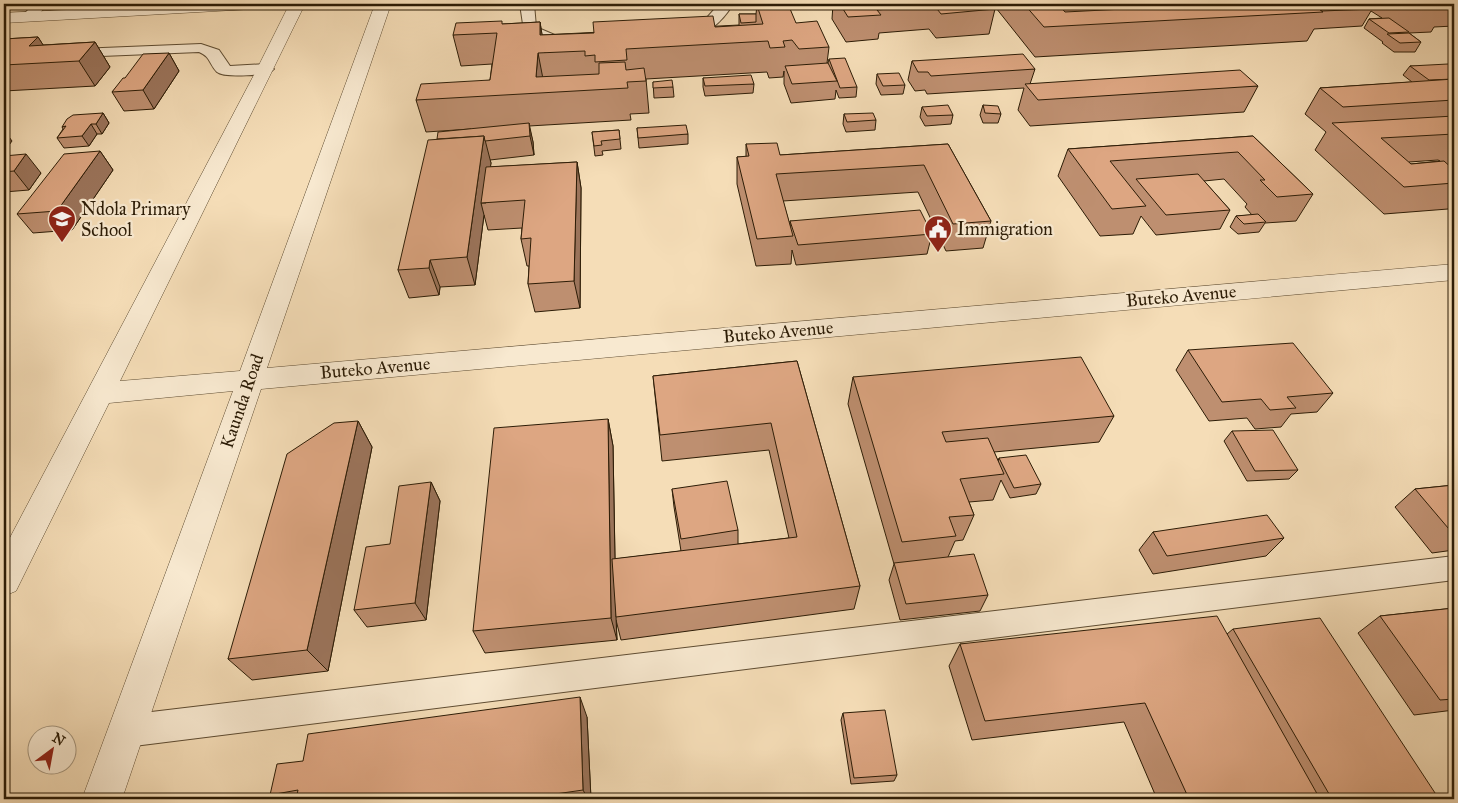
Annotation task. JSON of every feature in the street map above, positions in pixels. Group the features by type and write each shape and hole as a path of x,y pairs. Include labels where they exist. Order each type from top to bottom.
{"street":[{"path":"4,18 179,6 282,4"},
{"path":"4,581 102,393 297,4"},
{"name":"Kaunda Road","path":"102,799 383,4"},
{"name":"Buteko Avenue","path":"102,393 1454,272"}],"lane":[{"path":"29,16 41,4"},
{"path":"527,4 529,28 548,38 568,42"},
{"path":"674,37 696,31 710,24 720,15 726,4"},
{"path":"4,56 201,48 214,53 222,68 227,71 266,69"},
{"path":"126,731 1454,568"}],"building":[{"path":"788,4 796,23 817,21 829,47 799,49 792,40 783,41 785,47 770,48 768,41 626,49 627,60 595,62 595,55 585,56 585,51 538,53 536,77 599,74 599,63 625,62 626,70 644,68 646,81 627,82 628,88 416,100 421,84 490,80 497,33 453,35 456,23 502,21 502,24 540,22 540,35 594,33 593,22 713,16 715,27 763,24 757,5"},
{"path":"840,4 990,4 995,9 941,14 934,5 877,10 881,15 848,17"},
{"path":"1024,4 1058,4 1065,12 1163,7 1159,4 1182,4 1184,6 1312,4 1323,12 1044,27"},
{"path":"1312,4 1365,4 1372,9 1322,11"},
{"path":"1412,4 1440,4 1447,8 1420,9"},
{"path":"739,14 756,14 756,22 741,23"},
{"path":"1389,18 1409,32 1389,33 1369,19"},
{"path":"1409,33 1421,42 1400,43 1387,34"},
{"path":"38,37 29,46 95,42 79,61 4,65 4,39"},
{"path":"169,53 143,90 112,92 143,54"},
{"path":"1023,54 1035,69 931,76 928,72 918,72 912,61"},
{"path":"845,58 857,87 840,88 829,59"},
{"path":"828,63 837,81 792,84 785,66"},
{"path":"1448,64 1454,68 1454,79 1429,80 1410,66"},
{"path":"1240,70 1258,86 1038,100 1025,84"},
{"path":"899,73 905,85 883,86 877,74"},
{"path":"751,75 754,84 705,86 703,78"},
{"path":"1454,79 1454,100 1343,107 1320,88"},
{"path":"672,80 673,87 653,88 653,82"},
{"path":"948,105 953,115 927,116 922,107"},
{"path":"983,105 998,106 1001,114 985,113"},
{"path":"103,113 96,124 91,124 82,136 57,138 66,126 62,127 67,119 73,115"},
{"path":"873,113 876,120 847,122 844,114"},
{"path":"1454,116 1454,134 1381,138 1411,164 1444,161 1454,170 1454,183 1404,187 1332,123"},
{"path":"529,123 530,136 485,141 484,136 437,139 438,132"},
{"path":"686,125 688,134 638,138 637,128"},
{"path":"619,130 620,139 601,141 602,145 594,146 592,132"},
{"path":"484,136 467,257 430,260 429,268 398,270 428,140"},
{"path":"1253,136 1313,194 1277,197 1260,180 1265,180 1238,152 1110,161 1146,206 1112,209 1068,149"},
{"path":"777,143 780,155 948,144 991,221 953,224 924,165 776,174 793,236 757,239 737,157 749,156 746,144"},
{"path":"100,151 57,211 17,214 64,154"},
{"path":"26,154 14,171 4,172 4,156"},
{"path":"577,162 574,281 528,284 531,238 521,239 525,200 481,203 486,167"},
{"path":"1198,174 1230,210 1166,215 1136,179"},
{"path":"920,210 932,234 798,245 790,221"},
{"path":"1258,214 1266,222 1244,224 1236,216"},
{"path":"1293,343 1333,393 1287,397 1296,408 1270,410 1261,399 1222,402 1188,350"},
{"path":"1081,357 1114,416 942,432 946,442 988,438 1004,474 960,479 974,515 949,517 956,536 902,542 853,377"},
{"path":"797,361 860,586 616,617 612,559 797,537 771,423 660,435 653,376"},
{"path":"608,419 611,618 473,631 494,428"},
{"path":"358,421 307,650 228,659 287,454 334,423"},
{"path":"1273,430 1298,470 1255,471 1232,431"},
{"path":"1026,455 1041,484 1014,488 999,458"},
{"path":"727,481 738,530 681,539 672,489"},
{"path":"431,482 415,603 354,610 366,547 390,544 399,486"},
{"path":"1454,485 1454,535 1415,489"},
{"path":"1267,515 1284,538 1167,556 1153,532"},
{"path":"974,554 988,595 906,604 894,563"},
{"path":"1454,608 1454,699 1440,700 1380,616"},
{"path":"1217,616 1320,799 1189,799 1145,703 985,721 960,644"},
{"path":"1320,618 1439,799 1332,799 1233,629"},
{"path":"580,697 583,790 521,799 296,799 298,790 270,795 277,764 303,761 308,734"},
{"path":"885,710 897,775 854,778 843,713"}],"place":[{"name":"Ndola Primary School","path":"62,243"},
{"name":"Immigration","path":"938,253"}]}
